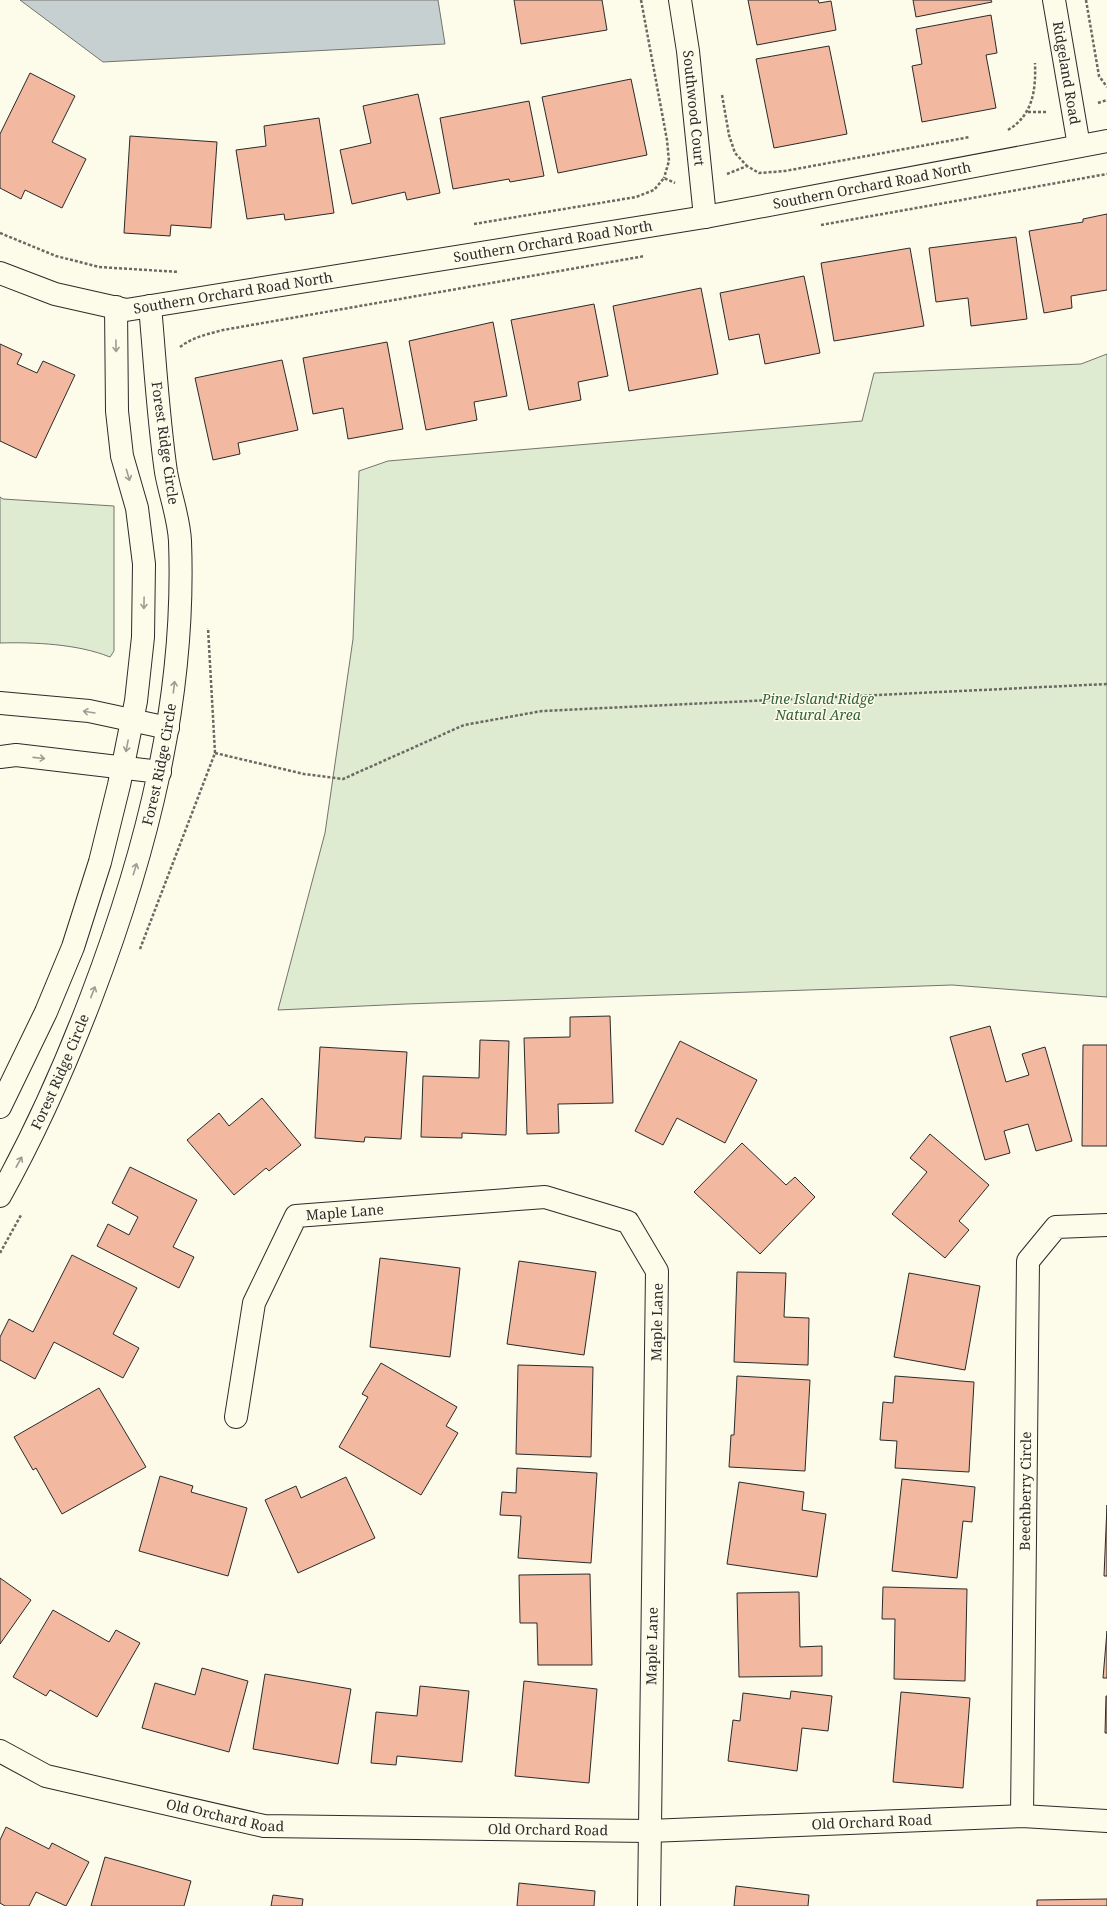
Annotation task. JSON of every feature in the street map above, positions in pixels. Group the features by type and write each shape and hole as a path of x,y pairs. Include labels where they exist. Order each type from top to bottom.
{"street":[{"name":"Southwood Court","path":"680,0 688,51 705,217"},
{"name":"Ridgeland Road","path":"1054,0 1079,146"},
{"name":"Southern Orchard Road North","path":"0,273 55,294 126,310 705,217 1107,141"},
{"name":"Forest Ridge Circle","path":"0,1196 22,1156 75,1040 112,943 140,854 160,772 168,728 174,687 180,620 180,538 166,473 150,306"},
{"path":"0,1107 46,1012 73,947 100,862 132,720 143,637 144,564 137,508 122,456 117,412 116,307"},
{"path":"0,703 89,711 168,728"},
{"path":"0,757 16,755 160,772"},
{"name":"Maple Lane","path":"236,1417 254,1303 296,1216 545,1197 628,1222 657,1271 649,1906"},
{"name":"Beechberry Circle","path":"1022,1816 1028,1261 1056,1227 1107,1225"},
{"name":"Old Orchard Road","path":"0,1750 46,1776 264,1826 649,1831 1022,1816 1107,1821"}],"path":[{"path":"472,225 636,197 654,190 664,178 669,161 667,140 641,0"},
{"path":"1086,0 1099,76 1107,87"},
{"path":"1001,131 1009,130 1028,112 1036,82 1035,55"},
{"path":"729,135 735,153 747,166 759,173 785,171 970,137"},
{"path":"664,178 673,183 701,180 730,173 747,166"},
{"path":"0,233 56,256 100,267 182,272"},
{"path":"215,753 304,774 343,779 464,725 542,710 1107,684"}],"green space":[{"name":"Pine Island Ridge Natural Area","path":"1107,354 1107,997 952,985 406,1004 278,1010 325,833 353,639 359,471 388,461 862,421 874,373 1081,364"},
{"path":"0,497 3,499 114,506 114,651 110,657 84,649 56,645 0,643"}],"shaded area":[{"path":"20,0 438,0 445,44 103,62"}],"building":[{"path":"514,0 602,0 607,30 521,44"},
{"path":"748,0 818,0 819,3 831,1 836,30 757,45"},
{"path":"913,0 991,0 992,2 916,17"},
{"path":"991,15 997,53 986,55 996,108 922,122 912,66 922,64 916,29"},
{"path":"829,46 847,134 774,148 756,59"},
{"path":"30,73 75,96 52,142 86,159 62,208 25,190 21,199 0,188 0,134"},
{"path":"631,79 647,155 558,173 542,97"},
{"path":"418,94 440,193 407,200 405,192 352,204 340,150 371,143 363,106"},
{"path":"529,101 544,176 510,182 509,179 453,189 440,118"},
{"path":"319,118 334,213 285,220 284,214 247,219 236,150 266,146 264,126"},
{"path":"130,136 217,142 211,228 171,225 170,236 124,233"},
{"path":"1107,214 1107,290 1071,296 1072,308 1044,313 1029,231 1083,222 1083,219"},
{"path":"1016,237 1027,319 971,326 968,298 936,302 929,248"},
{"path":"910,248 924,326 834,341 821,263"},
{"path":"804,276 820,353 765,364 759,334 729,340 720,293"},
{"path":"701,288 718,374 629,391 613,306"},
{"path":"594,304 608,376 578,382 581,400 529,410 511,320"},
{"path":"493,322 507,396 474,402 477,420 426,430 409,341"},
{"path":"387,342 403,429 348,439 343,408 313,414 303,358"},
{"path":"0,344 22,354 17,364 37,373 43,361 75,375 36,458 0,441"},
{"path":"282,360 298,430 238,443 240,454 213,460 195,378"},
{"path":"610,1016 613,1103 558,1104 559,1133 527,1134 524,1038 570,1037 570,1017"},
{"path":"990,1026 1006,1082 1029,1075 1022,1054 1045,1047 1072,1141 1036,1151 1028,1124 1004,1131 1010,1153 985,1160 950,1037"},
{"path":"480,1040 509,1041 506,1135 462,1133 462,1138 421,1137 423,1076 479,1078"},
{"path":"680,1041 757,1080 725,1143 677,1118 663,1145 635,1131"},
{"path":"1083,1045 1107,1045 1107,1146 1082,1146"},
{"path":"320,1047 407,1052 401,1139 365,1137 364,1142 315,1138"},
{"path":"262,1098 301,1145 269,1171 266,1168 234,1195 187,1140 219,1113 229,1126"},
{"path":"930,1134 989,1185 959,1221 969,1230 945,1258 892,1214 927,1172 910,1158"},
{"path":"742,1143 786,1185 795,1177 815,1197 760,1254 694,1192"},
{"path":"130,1167 197,1200 173,1247 194,1257 179,1288 97,1246 108,1224 129,1235 138,1217 112,1203"},
{"path":"72,1255 137,1288 113,1334 139,1348 123,1378 54,1342 35,1379 0,1360 0,1337 9,1319 33,1332"},
{"path":"380,1258 460,1268 450,1357 370,1347"},
{"path":"519,1261 596,1272 584,1355 507,1344"},
{"path":"737,1272 786,1273 784,1317 809,1318 808,1365 734,1362"},
{"path":"909,1273 980,1286 965,1370 894,1357"},
{"path":"381,1363 457,1407 446,1426 458,1433 421,1495 339,1447 368,1397 362,1394"},
{"path":"518,1365 593,1367 591,1457 516,1454"},
{"path":"737,1376 810,1380 805,1471 729,1467 731,1435 734,1435"},
{"path":"895,1376 974,1382 969,1472 895,1468 897,1441 880,1440 883,1402 893,1403"},
{"path":"99,1388 146,1467 62,1514 36,1468 33,1470 14,1437"},
{"path":"517,1468 597,1473 591,1563 518,1558 521,1516 500,1515 502,1492 516,1493"},
{"path":"160,1476 193,1486 191,1492 247,1508 228,1576 139,1551"},
{"path":"346,1477 375,1538 298,1573 265,1500 296,1486 301,1498"},
{"path":"902,1479 975,1487 972,1522 963,1521 957,1578 892,1571"},
{"path":"739,1482 804,1492 802,1510 826,1514 817,1577 727,1564"},
{"path":"1107,1505 1107,1576 1104,1576"},
{"path":"590,1574 592,1665 538,1665 537,1623 520,1623 519,1575"},
{"path":"0,1578 31,1600 0,1644"},
{"path":"883,1587 967,1589 965,1681 894,1679 895,1619 882,1619"},
{"path":"799,1592 800,1647 822,1646 822,1676 739,1677 737,1593"},
{"path":"53,1610 109,1642 116,1630 140,1643 97,1717 50,1690 46,1696 13,1677"},
{"path":"1107,1631 1107,1678 1103,1678"},
{"path":"202,1668 248,1681 229,1752 142,1728 155,1683 195,1695"},
{"path":"265,1674 351,1689 338,1764 253,1749"},
{"path":"524,1681 597,1689 589,1783 515,1776"},
{"path":"420,1686 469,1691 462,1762 397,1756 396,1765 371,1763 376,1712 417,1716"},
{"path":"791,1691 832,1696 828,1731 802,1728 797,1771 728,1761 733,1720 740,1721 743,1693 790,1699"},
{"path":"901,1692 970,1698 963,1788 893,1782"},
{"path":"1106,1696 1107,1733 1105,1733"},
{"path":"6,1827 49,1849 52,1843 89,1862 66,1906 36,1892 29,1906 5,1906 0,1903 0,1840"},
{"path":"105,1857 191,1881 184,1906 91,1906"},
{"path":"519,1883 595,1891 594,1906 517,1906"},
{"path":"736,1886 809,1895 808,1906 734,1906"},
{"path":"273,1895 303,1899 302,1906 271,1906"},
{"path":"1107,1899 1107,1906 1037,1906 1037,1900"}]}
